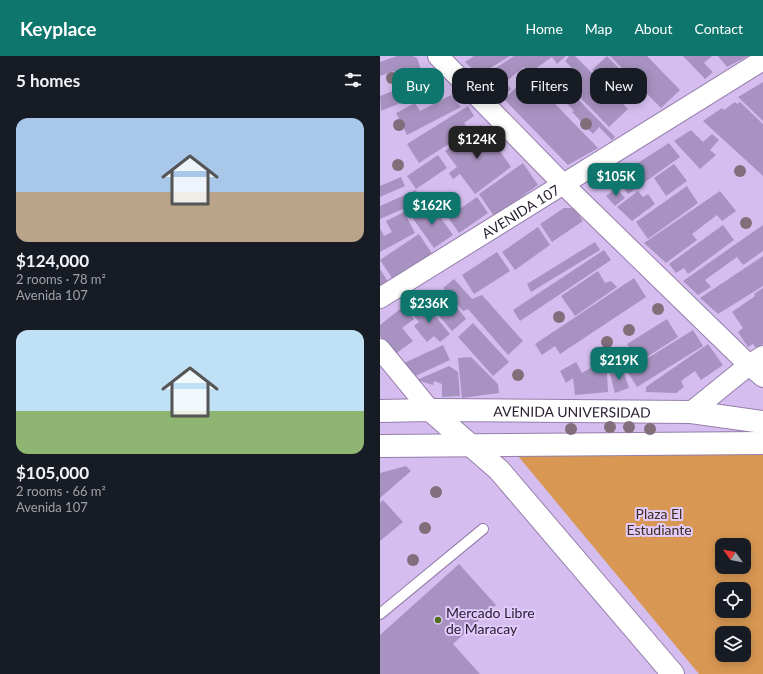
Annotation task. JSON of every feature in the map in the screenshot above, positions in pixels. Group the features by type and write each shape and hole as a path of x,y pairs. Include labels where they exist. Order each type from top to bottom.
{"street":[{"path":"438,56 563,184 758,366 691,412"},
{"name":"AVENIDA 107","path":"380,298 763,60"},
{"path":"380,349 430,410 499,470 673,674"},
{"name":"AVENIDA UNIVERSIDAD","path":"380,411 691,412 763,422"},
{"path":"380,446 763,443"}],"lane":[{"path":"380,614 483,529"}],"green space":[{"name":"Plaza El Estudiante","path":"763,452 763,674 699,674 518,456 739,454"}],"building":[{"path":"397,56 413,56 417,58 421,68 392,68 392,72 380,76 380,62"},
{"path":"474,56 510,56 490,68 471,68 465,62"},
{"path":"514,56 566,56 557,64 552,57 536,68 516,68 516,73 508,80 508,68 496,68"},
{"path":"569,56 575,56 590,71 590,104 623,104 628,109 609,127 582,99 582,68 572,68 565,61"},
{"path":"607,56 619,68 594,68"},
{"path":"610,56 647,56 680,90 661,108 647,94 647,68 622,68"},
{"path":"683,56 712,56 704,63 713,72 705,79"},
{"path":"718,56 748,56 727,67"},
{"path":"763,82 763,121 738,97"},
{"path":"516,88 516,104 555,104 598,148 568,165 508,103 508,95"},
{"path":"392,91 392,104 398,104 381,111 380,96"},
{"path":"451,95 452,104 458,104 461,107 407,135 396,113 413,104 416,104 420,111 434,104 444,104 444,99"},
{"path":"735,102 737,104 740,102 763,124 763,176 703,121 722,108 724,110"},
{"path":"582,103 615,137 612,140 599,127 593,134 572,112 574,111 568,104"},
{"path":"468,106 474,116 464,123 469,131 419,163 407,144"},
{"path":"481,125 511,167 475,194 460,174 453,179 449,173 457,167 445,151"},
{"path":"691,130 703,142 712,134 719,140 710,150 716,155 700,169 674,141"},
{"path":"669,143 680,157 628,194 616,177"},
{"path":"438,155 447,168 416,189 407,176"},
{"path":"523,163 538,185 494,216 479,194"},
{"path":"674,164 687,181 666,196 654,178"},
{"path":"401,177 405,186 380,197 380,186"},
{"path":"687,186 698,203 648,239 636,222"},
{"path":"616,188 625,198 615,206 606,196"},
{"path":"416,190 421,201 380,219 380,206"},
{"path":"638,191 643,197 648,194 655,204 632,221 617,207"},
{"path":"720,191 736,211 722,221 717,215 692,234 697,240 666,263 644,243"},
{"path":"477,197 488,213 459,233 448,217"},
{"path":"419,206 427,216 435,210 453,235 434,248 409,213"},
{"path":"564,208 574,208 583,221 552,242 540,224"},
{"path":"404,212 415,233 380,252 380,228 384,236 392,232 386,221"},
{"path":"723,225 734,240 688,274 684,268 676,273 669,264"},
{"path":"763,225 763,251 743,265 737,257 705,280 711,287 698,295 683,281"},
{"path":"538,227 550,245 515,270 502,252"},
{"path":"419,234 433,255 394,281 380,260"},
{"path":"595,242 600,250 531,292 527,284"},
{"path":"604,250 611,260 520,321 513,310"},
{"path":"497,252 510,271 474,294 462,275"},
{"path":"763,256 763,286 718,314 700,298"},
{"path":"380,269 390,285 380,291"},
{"path":"598,271 605,283 611,281 617,287 575,316 561,296"},
{"path":"634,278 646,297 560,354 555,346 542,355 535,344"},
{"path":"454,279 472,299 482,295 523,341 508,355 468,309 463,311 443,288"},
{"path":"763,288 763,344 756,348 753,344 748,347 738,332 743,328 732,312 755,296 754,294"},
{"path":"437,295 450,311 456,306 466,319 452,331 428,303"},
{"path":"423,301 450,334 440,342 434,336 427,342 414,326 419,322 410,311"},
{"path":"404,306 414,319 402,328 413,341 394,355 380,336 380,325"},
{"path":"667,319 678,337 639,362 627,344"},
{"path":"473,323 509,362 493,376 458,337"},
{"path":"693,330 703,346 637,387 627,371"},
{"path":"708,344 723,365 701,380 695,371 681,381 684,387 676,393 646,392 646,387"},
{"path":"443,345 450,360 411,378 404,363"},
{"path":"615,353 621,365 607,373 608,392 575,395 573,378 566,383 560,371 576,362 582,373"},
{"path":"471,357 498,384 499,393 462,398 458,358"},
{"path":"449,366 458,372 460,396 442,397 442,384 434,381 433,385 417,380"},
{"path":"623,370 629,388 615,393 610,374"},
{"path":"406,466 411,471 380,498 380,473"},
{"path":"383,500 403,522 380,541 380,503"},
{"name":"Mercado Libre de Maracay","path":"459,564 496,605 453,644 480,674 380,674 380,635"}],"place":[{"name":"Mercado Libre de Maracay","path":"438,620"}]}
